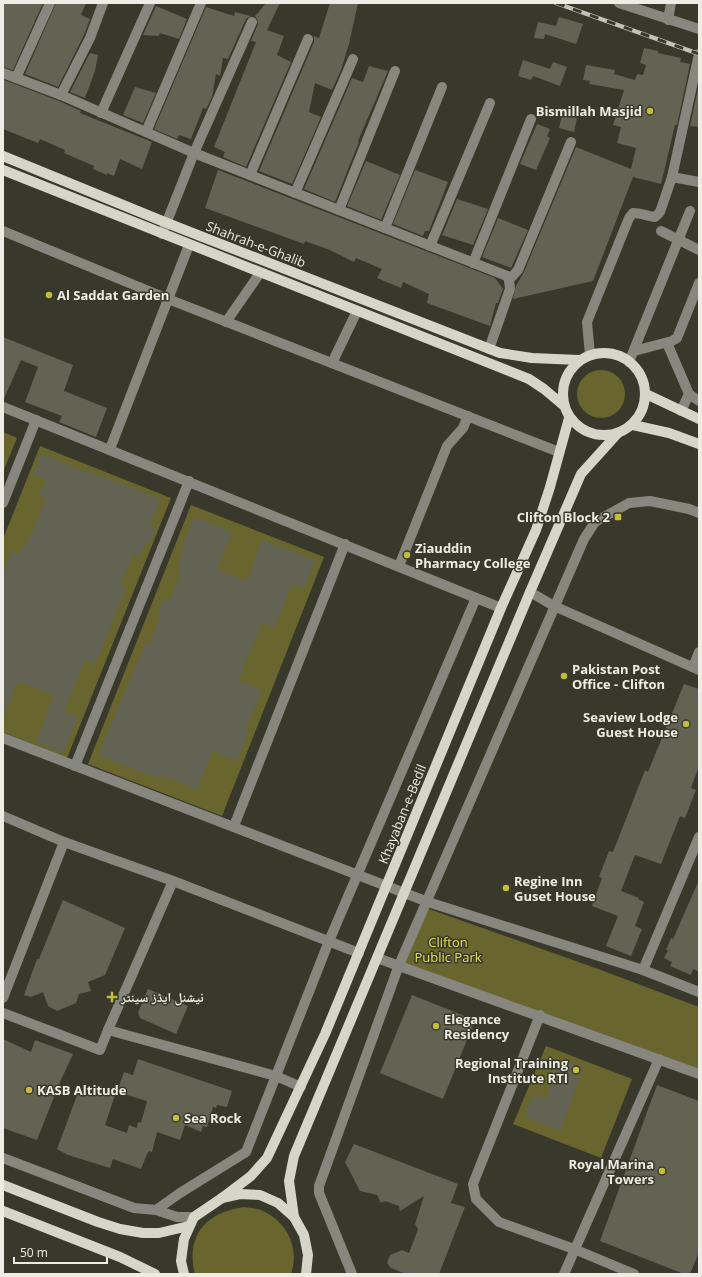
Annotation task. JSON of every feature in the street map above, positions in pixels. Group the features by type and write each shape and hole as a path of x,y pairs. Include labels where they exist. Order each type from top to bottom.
{"main road":[{"name":"Shahrah-e-Ghalib","path":"3,156 168,223 500,353 532,358 580,360"},
{"name":"Shahrah-e-Ghalib","path":"3,170 528,379 544,389 563,405"},
{"path":"612,353 625,358 636,368 643,380 646,394 642,411 633,425 618,433 600,436 582,430 569,418 563,405 562,388 568,372 580,360 590,355 612,353"},
{"path":"646,394 699,419"},
{"name":"Khayaban-e-Bedil","path":"191,1221 251,1176 267,1158 301,1087 325,1034 501,608 536,530 569,418"},
{"path":"633,425 669,433 699,444"},
{"path":"294,1217 289,1181 294,1156 530,592 581,474 618,433"},
{"path":"3,1185 120,1229 143,1233 159,1233 191,1221"},
{"path":"222,1198 240,1194 260,1196 278,1203 294,1217 304,1235 308,1256 306,1274"},
{"path":"3,1211 120,1257 155,1274"},
{"path":"184,1274 181,1261 184,1239 191,1221"}],"street":[{"path":"16,78 50,3"},
{"path":"61,95 90,38 103,3"},
{"path":"101,113 150,3"},
{"path":"146,132 201,3"},
{"path":"619,3 699,29"},
{"path":"668,20 672,3"},
{"path":"162,234 168,223 194,153 252,22"},
{"path":"250,175 308,39"},
{"path":"590,355 587,322 629,218 633,214 640,213 655,217 660,212 672,176 699,54"},
{"path":"294,193 353,60"},
{"path":"339,210 395,71"},
{"path":"3,74 61,95 194,153 507,276 510,289 489,349"},
{"path":"385,228 442,87"},
{"path":"430,246 490,103"},
{"path":"473,263 531,119"},
{"path":"509,280 518,270 571,142"},
{"path":"672,176 699,182"},
{"path":"629,362 690,212"},
{"path":"3,231 168,299 559,452"},
{"path":"661,231 699,250"},
{"path":"110,449 189,245"},
{"path":"226,322 260,273"},
{"path":"634,351 672,341 678,336 699,283"},
{"path":"332,363 357,311"},
{"path":"666,343 689,394 699,401"},
{"path":"681,411 689,394"},
{"path":"3,407 501,608"},
{"path":"399,566 447,446 463,428 468,416"},
{"path":"3,503 36,420"},
{"path":"75,766 189,481"},
{"path":"352,1274 319,1193 319,1186 400,965 584,539 595,522 629,503 650,501 689,509 699,514"},
{"path":"234,826 345,544"},
{"path":"530,592 554,606 696,669 699,652"},
{"path":"156,1210 180,1193 246,1152 328,941 476,598"},
{"path":"3,738 428,902 643,970 699,992"},
{"path":"3,816 64,842 173,881 358,953"},
{"path":"643,970 699,837"},
{"path":"3,998 64,842"},
{"path":"3,1013 100,1050 173,881"},
{"path":"377,958 540,1015 699,1074"},
{"path":"540,1015 473,1184 476,1200 499,1222 574,1249 634,1274"},
{"path":"108,1030 276,1076 301,1087"},
{"path":"564,1274 659,1059"},
{"path":"3,1158 134,1208 156,1210 191,1221"}],"green space":[{"path":"596,370 606,370 615,374 621,380 624,385 624,403 615,414 606,418 596,418 587,414 581,408 577,399 577,389 581,380 587,374"},
{"path":"3,432 17,438 3,472"},
{"path":"40,446 171,498 67,758 3,732 3,539"},
{"path":"191,505 324,557 222,816 88,764"},
{"name":"Clifton Public Park","path":"426,908 601,970 699,1007 699,1071 400,965"},
{"path":"546,1046 632,1079 601,1158 513,1124"},
{"path":"244,1207 263,1211 279,1222 285,1229 294,1255 291,1274 195,1274 193,1248 196,1237 202,1228 219,1214"}],"building":[{"path":"3,3 43,3 13,70 3,67"},
{"path":"56,3 86,3 81,15 90,19 84,35 58,87 25,74"},
{"path":"266,3 280,3 267,30 284,36 277,55 291,62 246,167 223,157 225,152 214,147 256,42 251,41 258,24 255,16"},
{"path":"330,3 358,3 349,44 341,70 332,90 315,83 309,112 321,117 292,184 259,171 314,42 314,36 319,38"},
{"path":"156,6 187,19 179,39 160,33 159,36 143,35"},
{"path":"206,7 234,16 235,12 251,16 246,19 228,59 223,58 220,76 216,74 212,97 206,109 203,108 191,139 179,135 177,139 154,129"},
{"path":"559,17 583,24 576,44 545,34 544,39 534,38 538,22 556,26"},
{"path":"644,48 681,58 680,62 690,64 677,125 675,125 661,184 633,177 593,281 513,299 516,286 524,272 576,147 631,169 636,148 617,143 621,127 613,125 624,90 589,84 590,81 583,80 586,65 615,70 614,74 635,80 637,74 643,75 646,65 640,63"},
{"path":"90,53 98,55 95,71 85,98 70,92"},
{"path":"523,60 550,69 553,62 567,67 560,86 533,76 531,80 518,76"},
{"path":"369,66 388,71 358,141 359,142 335,202 304,189 352,78 363,82"},
{"path":"4,80 59,101 81,111 80,113 152,142 142,169 120,159 114,176 107,173 107,175 93,169 94,166 64,153 65,150 40,139 38,143 3,129"},
{"path":"699,84 699,127 690,126"},
{"path":"135,87 156,93 143,123 123,115"},
{"path":"562,115 577,118 574,132 559,128"},
{"path":"537,124 550,129 547,136 550,138 536,170 520,164"},
{"path":"366,161 400,175 381,220 347,206"},
{"path":"218,170 495,278 503,289 498,303 496,303 490,326 427,303 429,294 403,282 401,288 377,278 382,269 356,258 354,262 330,250 305,241 304,244 205,208"},
{"path":"415,170 448,182 429,231 425,231 423,236 393,224"},
{"path":"457,199 488,209 473,245 442,235"},
{"path":"498,218 528,230 511,268 482,257"},
{"path":"3,337 73,365 64,391 107,408 96,437 59,422 62,416 25,402 38,367 21,360 3,401"},
{"path":"42,454 85,472 86,470 160,499 150,524 156,527 150,543 146,541 140,556 133,553 120,586 126,588 95,664 85,660 64,711 78,717 63,753 36,742 54,696 21,682 20,684 17,683 3,718 3,572 12,551 20,554 23,545 26,546 46,498 39,496 46,480 33,475"},
{"path":"194,517 232,532 217,570 242,580 247,581 262,540 315,561 304,588 292,584 274,628 262,623 238,680 262,690 245,730 248,731 237,761 212,751 197,790 162,775 160,779 98,755 146,642 150,644 161,615 157,614 163,599 169,601 180,575 177,574 181,565 178,563"},
{"path":"684,684 699,689 699,766 691,788 696,790 685,818 680,816 661,864 635,855 621,891 639,898 638,899 644,902 635,926 642,929 631,956 606,946 618,916 592,906 602,878 599,877 609,851 613,852 645,770 648,772"},
{"path":"699,880 699,972 693,969 691,975 670,966 672,962 664,958 671,938 673,939"},
{"path":"63,900 125,928 105,975 88,982 91,991 79,994 76,1003 57,1011 48,1006 43,992 31,997 24,995 37,959 39,959"},
{"path":"148,989 188,1006 176,1034 140,1018 138,1012"},
{"path":"412,995 475,1020 443,1099 380,1073"},
{"name":"KASB Altitude","path":"3,1039 31,1052 35,1040 73,1054 37,1140 3,1128"},
{"name":"Sea Rock","path":"138,1059 232,1091 227,1107 217,1105 216,1108 213,1107 207,1127 203,1126 201,1132 185,1125 180,1140 157,1132 152,1152 149,1151 147,1154 141,1169 113,1159 110,1168 68,1155 57,1149 79,1090 94,1094 96,1089 115,1095 105,1125 127,1133 129,1125 137,1128 138,1122 141,1123 147,1101 117,1092 124,1072 133,1075"},
{"path":"568,1062 583,1068 560,1131 524,1116 533,1095 546,1099 557,1068"},
{"name":"Royal Marina Towers","path":"657,1085 699,1101 699,1252 690,1274 684,1274 600,1241"},
{"path":"354,1144 458,1184 451,1203 465,1207 439,1274 406,1274 391,1268 387,1263 390,1255 402,1250 409,1253 418,1229 415,1224 424,1196 400,1211 399,1206 385,1201 381,1203 377,1195 360,1191 345,1162"}],"railway":[{"path":"556,3 699,54"}],"place":[{"name":"Bismillah Masjid","path":"650,111"},
{"name":"Al Saddat Garden","path":"49,295"},
{"name":"Clifton Block 2","path":"618,517"},
{"name":"Ziauddin Pharmacy College","path":"407,555"},
{"name":"Pakistan Post Office - Clifton","path":"564,676"},
{"name":"Seaview Lodge Guest House","path":"686,724"},
{"name":"Regine Inn Guset House","path":"506,888"},
{"name":"نیشنل ایڈز سینٹر","path":"112,997"},
{"name":"Elegance Residency","path":"436,1026"},
{"name":"Regional Training Institute RTI","path":"576,1070"},
{"name":"KASB Altitude","path":"29,1090"},
{"name":"Sea Rock","path":"176,1118"},
{"name":"Royal Marina Towers","path":"662,1171"}]}
